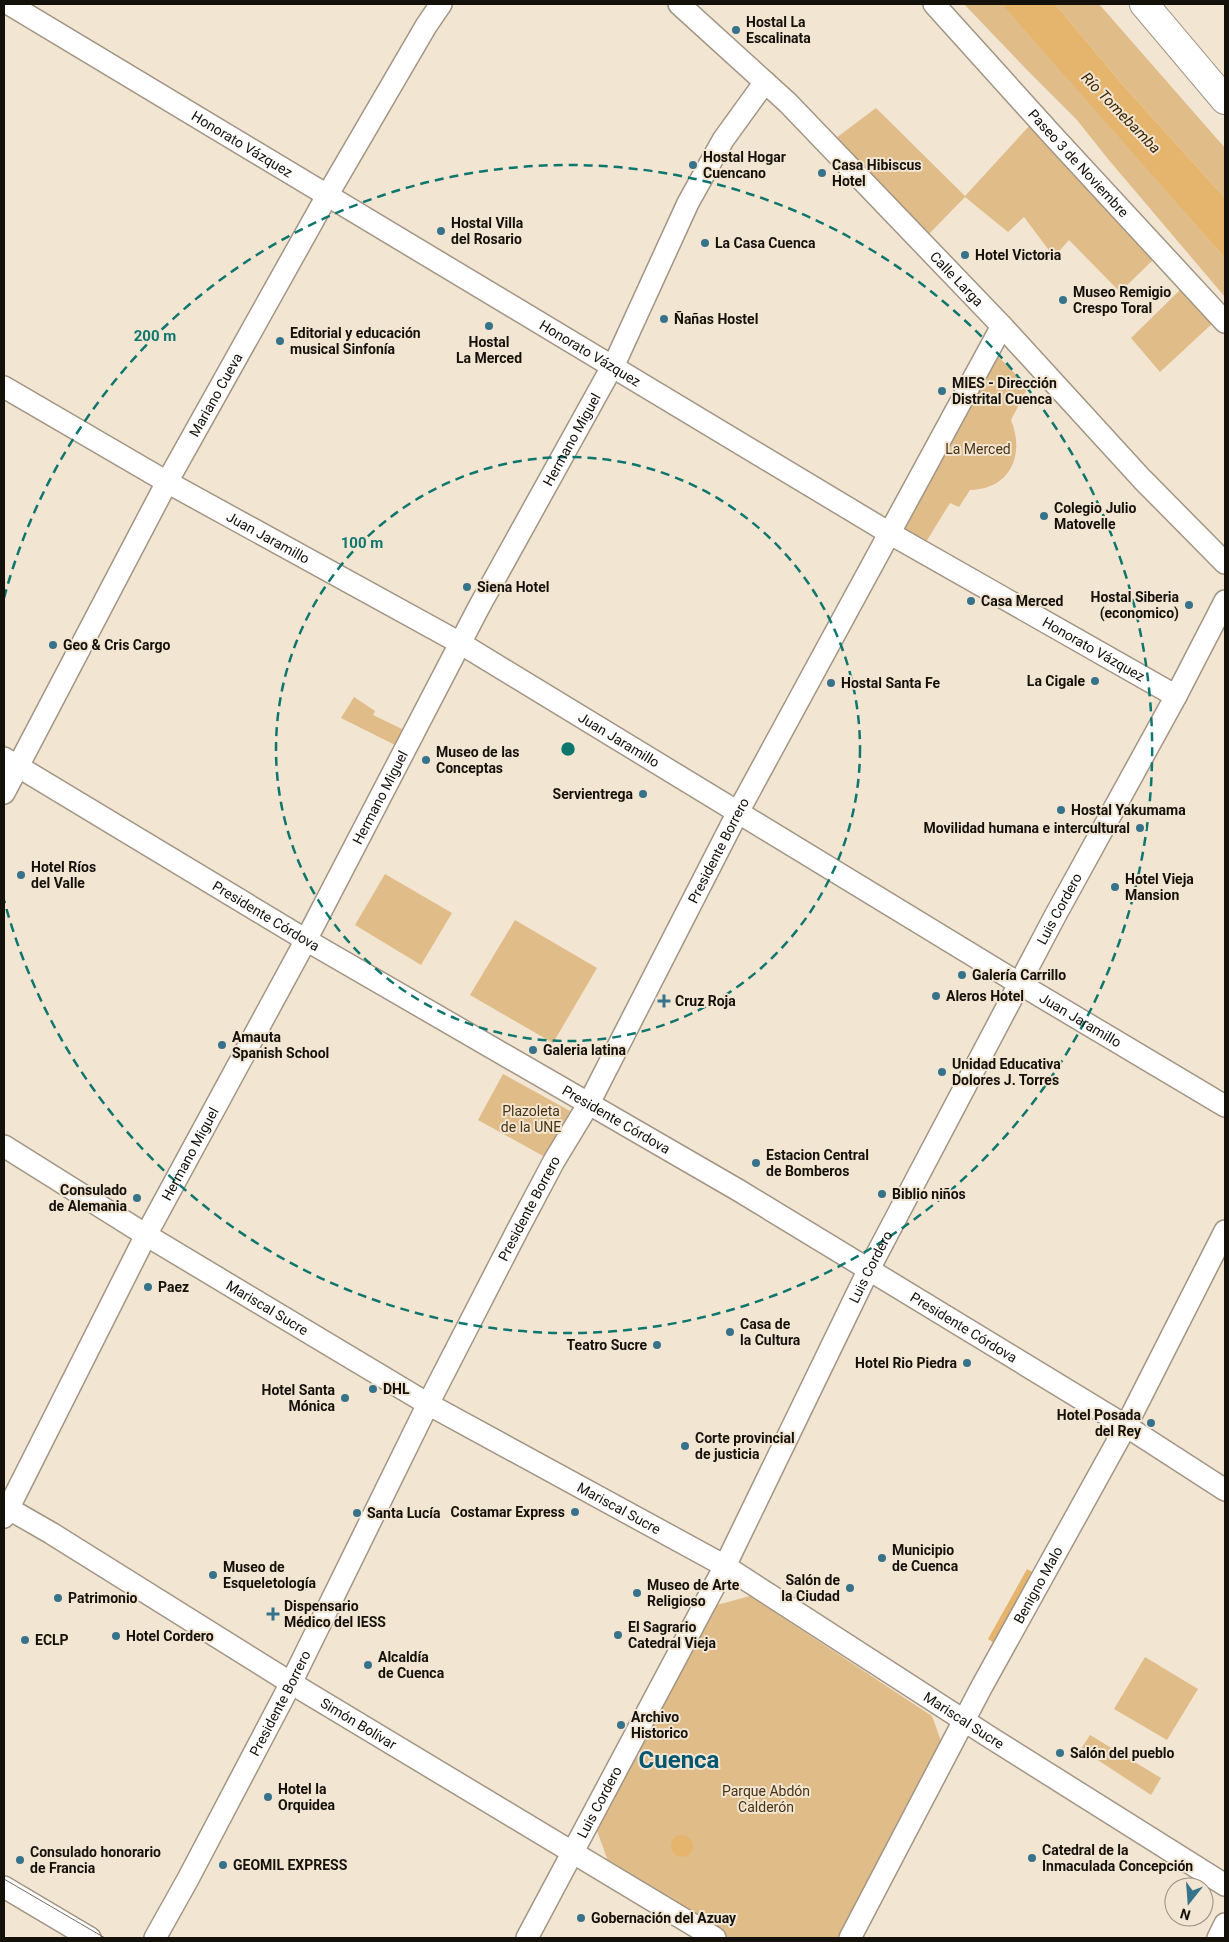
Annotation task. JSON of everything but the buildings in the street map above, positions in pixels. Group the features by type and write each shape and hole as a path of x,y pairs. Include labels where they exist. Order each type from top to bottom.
{"main road":[{"path":"1144,4 1225,100"}],"street":[{"name":"Honorato Vázquez","path":"9,4 891,534 1176,696"},
{"name":"Mariano Cueva","path":"4,793 11,762 328,194 426,26 441,4"},
{"name":"Calle Larga","path":"679,4 788,103 1002,326 1142,479 1225,563"},
{"name":"Paseo 3 de Noviembre","path":"934,4 1225,322"},
{"name":"Hermano Miguel","path":"5,1510 146,1235 306,940 460,643 612,366 688,203 723,140 765,82"},
{"name":"Presidente Borrero","path":"155,1938 291,1683 428,1404 554,1161 588,1105 738,812 891,534 1002,326"},
{"name":"Juan Jaramillo","path":"4,387 167,482 460,643 1020,984 1225,1106"},
{"name":"Luis Cordero","path":"527,1938 725,1566 869,1269 1055,916 1176,696 1225,600"},
{"name":"Presidente Córdova","path":"11,762 306,940 588,1105 738,1190 1126,1426 1225,1490"},
{"name":"Mariscal Sucre","path":"4,1146 146,1235 428,1404 725,1566 1225,1885"},
{"name":"Benigno Malo","path":"850,1938 981,1688 1126,1426 1225,1231"},
{"name":"Simón Bolívar","path":"5,1510 51,1533 291,1683 715,1938"},
{"path":"4,1887 90,1938"},
{"path":"1218,1938 1225,1924"}],"green space":[{"path":"964,4 1002,4 1015,17 1225,258 1225,297 1077,120"},
{"path":"1055,4 1099,4 1225,148 1225,198 1121,83"},
{"path":"876,108 965,196 1031,124 1070,172 1102,202 1154,259 1120,292 1069,240 1054,257 1024,217 1008,232 965,197 928,235 836,138"},
{"path":"1182,288 1214,322 1160,372 1131,338"},
{"name":"La Merced","path":"990,348 1028,387 1011,420 1015,433 1015,457 1005,476 996,483 984,488 970,490 959,507 950,503 926,542 895,525"},
{"path":"354,697 375,711 373,715 402,729 395,745 341,718"},
{"path":"385,874 452,913 421,965 355,925"},
{"path":"515,920 597,968 553,1043 470,995"},
{"name":"Plazoleta de la UNE","path":"503,1074 570,1111 545,1157 478,1120"},
{"name":"Parque Abdón Calderón","path":"750,1596 932,1716 945,1752 847,1938 729,1938 609,1864 596,1828 713,1606"},
{"path":"1145,1657 1198,1689 1167,1740 1114,1709"},
{"path":"1090,1735 1161,1778 1151,1795 1081,1749"}],"water":[{"name":"Río Tomebamba","path":"1002,4 1055,4 1121,83 1225,198 1225,258"},
{"path":"1027,1569 1034,1573 994,1643 988,1639"},
{"path":"678,1835 686,1835 693,1842 693,1850 686,1857 678,1857 671,1850 671,1842"}],"tram line":[{"path":"4,1879 105,1938"}],"place":[{"name":"Hostal La Escalinata","path":"736,30"},
{"name":"Hostal Hogar Cuencano","path":"693,165"},
{"name":"Casa Hibiscus Hotel","path":"822,173"},
{"name":"Hostal Villa del Rosario","path":"441,231"},
{"name":"La Casa Cuenca","path":"705,243"},
{"name":"Hotel Victoria","path":"965,255"},
{"name":"Museo Remigio Crespo Toral","path":"1063,300"},
{"name":"Ñañas Hostel","path":"664,319"},
{"name":"Hostal La Merced","path":"489,326"},
{"name":"Editorial y educación musical Sinfonía","path":"280,341"},
{"name":"MIES - Dirección Distrital Cuenca","path":"942,391"},
{"name":"Colegio Julio Matovelle","path":"1044,516"},
{"name":"Siena Hotel","path":"467,587"},
{"name":"Casa Merced","path":"971,601"},
{"name":"Hostal Siberia (economico)","path":"1189,605"},
{"name":"Geo & Cris Cargo","path":"53,645"},
{"name":"La Cigale","path":"1095,681"},
{"name":"Hostal Santa Fe","path":"831,683"},
{"name":"Museo de las Conceptas","path":"426,760"},
{"name":"Servientrega","path":"643,794"},
{"name":"Hostal Yakumama","path":"1061,810"},
{"name":"Movilidad humana e intercultural","path":"1140,828"},
{"name":"Hotel Ríos del Valle","path":"21,875"},
{"name":"Hotel Vieja Mansion","path":"1115,887"},
{"name":"Galería Carrillo","path":"962,975"},
{"name":"Aleros Hotel","path":"936,996"},
{"name":"Cruz Roja","path":"664,1001"},
{"name":"Amauta Spanish School","path":"222,1045"},
{"name":"Galeria latina","path":"533,1050"},
{"name":"Unidad Educativa Dolores J. Torres","path":"942,1072"},
{"name":"Estacion Central de Bomberos","path":"756,1163"},
{"name":"Biblio niños","path":"882,1194"},
{"name":"Consulado de Alemania","path":"137,1198"},
{"name":"Paez","path":"148,1287"},
{"name":"Casa de la Cultura","path":"730,1332"},
{"name":"Teatro Sucre","path":"657,1345"},
{"name":"Hotel Rio Piedra","path":"967,1363"},
{"name":"DHL","path":"373,1389"},
{"name":"Hotel Santa Mónica","path":"345,1398"},
{"name":"Hotel Posada del Rey","path":"1151,1423"},
{"name":"Corte provincial de justicia","path":"685,1446"},
{"name":"Costamar Express","path":"575,1512"},
{"name":"Santa Lucía","path":"357,1513"},
{"name":"Municipio de Cuenca","path":"882,1558"},
{"name":"Museo de Esqueletología","path":"213,1575"},
{"name":"Salón de la Ciudad","path":"850,1588"},
{"name":"Museo de Arte Religioso","path":"637,1593"},
{"name":"Patrimonio","path":"58,1598"},
{"name":"Dispensario Médico del IESS","path":"273,1614"},
{"name":"El Sagrario Catedral Vieja","path":"618,1635"},
{"name":"Hotel Cordero","path":"116,1636"},
{"name":"ECLP","path":"25,1640"},
{"name":"Alcaldía de Cuenca","path":"368,1665"},
{"name":"Archivo Historico","path":"621,1725"},
{"name":"Salón del pueblo","path":"1060,1753"},
{"name":"Hotel la Orquidea","path":"268,1797"},
{"name":"Catedral de la Inmaculada Concepción","path":"1032,1858"},
{"name":"Consulado honorario de Francia","path":"20,1860"},
{"name":"GEOMIL EXPRESS","path":"223,1865"},
{"name":"Gobernación del Azuay","path":"581,1918"}],"district":[{"name":"Cuenca","path":"679,1760"}]}
